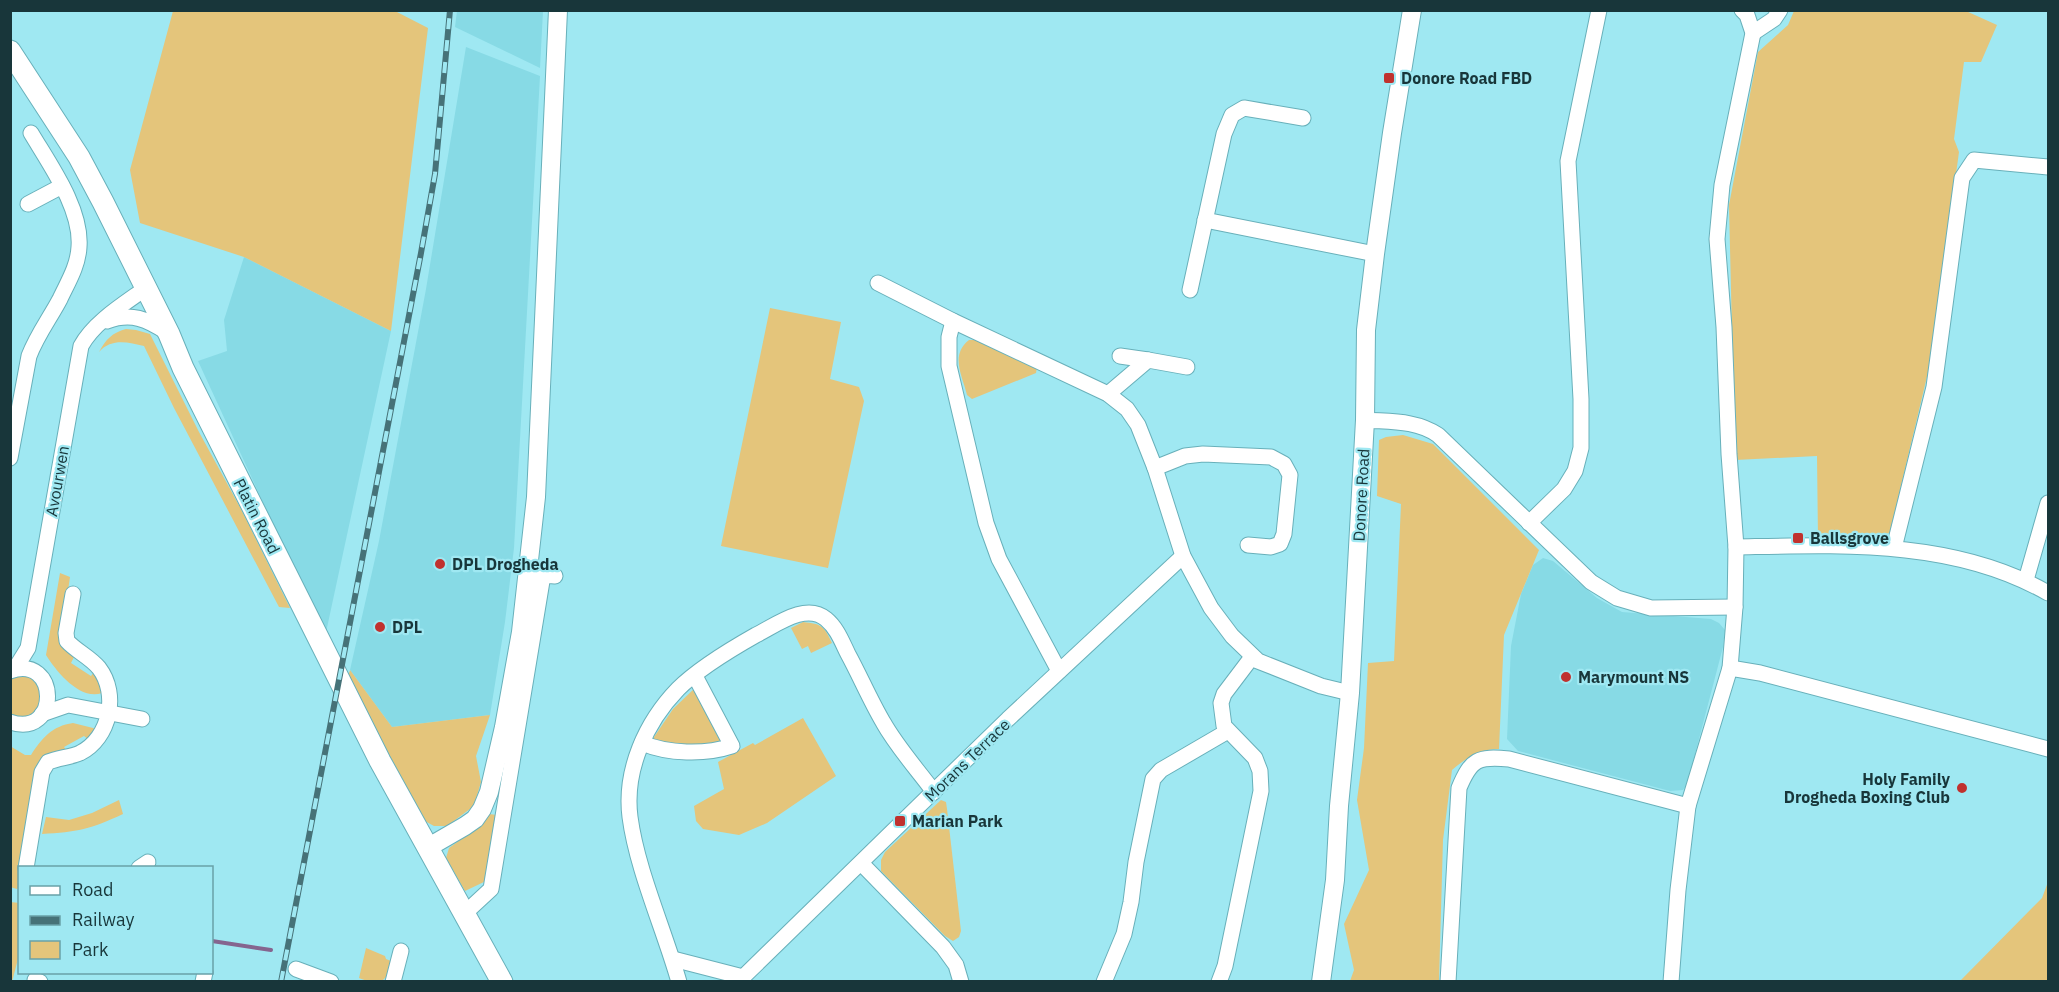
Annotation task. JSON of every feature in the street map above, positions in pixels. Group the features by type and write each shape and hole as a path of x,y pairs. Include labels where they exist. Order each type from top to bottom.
{"main road":[{"name":"Platin Road","path":"10,51 79,157 169,334 187,375 345,693 427,848 502,981"}],"street":[{"path":"464,914 491,889 536,497 558,10"},
{"name":"Donore Road","path":"1321,981 1335,880 1339,806 1350,693 1365,420 1366,330 1374,254 1412,10"},
{"path":"1529,523 1563,489 1575,471 1581,448 1581,388 1568,161 1599,10"},
{"path":"1671,981 1678,890 1688,806 1730,668 1735,607 1736,548 1717,239 1722,185 1753,33 1747,15 1742,10"},
{"path":"1753,33 1774,19 1780,10"},
{"path":"1190,290 1224,134 1232,115 1244,108 1303,118"},
{"path":"10,458 29,356 34,341 53,312 75,270 79,247 75,217 62,186 31,133"},
{"path":"1894,548 1934,387 1962,178 1974,160 2049,167"},
{"path":"28,204 62,186"},
{"path":"1205,220 1374,254"},
{"path":"878,283 953,321 1108,393 1127,409 1138,425 1155,468 1183,556 1211,608 1252,657 1258,661 1321,686 1350,693"},
{"name":"Avourwen","path":"13,670 28,648 79,355 85,339 101,322 146,288"},
{"path":"101,322 122,316 139,317 169,334"},
{"path":"953,321 949,338 949,366 987,523 999,559 1059,671"},
{"path":"1120,356 1187,367"},
{"path":"1108,393 1148,360"},
{"path":"1365,420 1413,424 1427,428 1437,435 1591,582 1617,598 1651,608 1735,607"},
{"path":"1155,468 1185,456 1203,454 1271,457 1284,464 1290,475 1284,534 1280,544 1271,547 1248,544"},
{"path":"2026,580 2049,502"},
{"path":"1736,548 1810,546 1894,548 1963,560 2026,580 2049,593"},
{"name":"Morans Terrace","path":"740,979 1059,671 1183,556"},
{"path":"427,848 475,819 482,809 511,728 543,574 555,576"},
{"path":"27,866 42,772 48,762 79,753 92,744 104,730 109,713 110,694 105,678 98,667 67,641 66,633 74,594"},
{"path":"679,981 637,852 629,815 630,785 636,753 656,718 678,689 695,676 753,637 799,614 813,612 826,619 838,633 884,724 934,792"},
{"name":"Avourwen","path":"28,648 36,673"},
{"path":"1219,981 1225,966 1261,791 1260,771 1255,758 1224,726 1221,703 1224,694 1252,657"},
{"path":"1730,668 1760,673 2049,749"},
{"name":"Avourwen","path":"13,670 29,670 36,673 47,688 68,705"},
{"path":"642,743 656,749 701,752 716,751 732,746 695,676"},
{"path":"42,714 48,702 47,688"},
{"path":"10,722 29,723 42,714 68,705 142,719"},
{"path":"1104,981 1126,923 1153,779 1161,770 1228,731"},
{"path":"1448,981 1459,788 1468,767 1487,756 1509,759 1688,806"},
{"path":"861,863 943,947 956,965 961,981"},
{"path":"393,981 401,951"},
{"path":"673,959 740,979"},
{"path":"296,969 331,981"}],"shaded area":[{"path":"457,11 543,11 540,68 455,27"},
{"path":"466,47 540,76 514,548 490,715 392,727 350,670 379,541 426,289"},
{"path":"244,257 391,331 325,637 198,361 227,351 224,320"},
{"path":"1543,558 1553,561 1597,598 1622,612 1711,619 1725,630 1723,647 1687,785 1683,790 1670,791 1518,751 1507,739 1511,646 1521,594 1533,565"}],"green space":[{"path":"173,11 395,11 428,28 391,331 244,257 140,223 130,170"},
{"path":"1794,11 1966,11 1997,25 1981,62 1964,62 1954,139 1959,152 1930,364 1890,532 1881,538 1818,539 1817,456 1735,460 1729,205 1758,52 1788,25"},
{"path":"770,308 841,322 830,379 859,387 864,401 828,568 721,546"},
{"path":"126,329 150,334 290,608 279,607 174,408 144,346 126,342 114,343 99,352 110,337"},
{"path":"969,340 978,340 1037,367 1036,373 972,399 967,395 959,366 960,352"},
{"path":"1403,435 1433,444 1539,550 1504,635 1499,749 1474,755 1452,770 1443,840 1439,981 1350,981 1354,970 1344,924 1369,870 1357,800 1364,748 1368,663 1394,661 1401,504 1377,496 1379,440"},
{"path":"60,573 70,577 61,638 64,648 74,657 71,663 91,676 94,672 102,693 85,693 77,689 62,676 46,655"},
{"path":"803,622 822,627 832,643 811,653 808,646 802,649 791,628"},
{"path":"350,670 392,727 490,715 476,756 481,782 474,806 447,826 434,826 423,820 347,680"},
{"path":"23,675 30,677 41,687 40,708 29,717 11,715 11,679"},
{"path":"696,687 723,745 657,746 652,740 673,709"},
{"path":"803,718 836,776 767,823 739,835 703,829 696,821 694,806 724,789 718,762 753,743 755,745"},
{"path":"73,723 97,729 89,740 84,736 64,747 66,750 40,764 20,866 18,866 18,888 10,887 10,746 25,755 31,755 48,734"},
{"path":"119,800 123,814 112,819 84,829 42,834 46,817 69,820 92,813"},
{"path":"941,800 946,802 961,931 959,937 953,941 945,936 881,871 881,860 885,852"},
{"path":"489,814 497,815 486,881 465,891 446,858 449,848 478,827"},
{"path":"2048,882 2047,981 1960,981 2042,898"},
{"path":"10,902 18,903 18,959 12,982"},
{"path":"366,948 391,961 386,977 382,981 367,981 359,978"}],"waterway":[{"path":"213,941 271,950"}],"railway":[{"path":"281,982 435,174 450,10"}],"place":[{"name":"Donore Road FBD","path":"1389,78"},
{"name":"Ballsgrove","path":"1798,538"},
{"name":"DPL Drogheda","path":"440,564"},
{"name":"DPL","path":"380,627"},
{"name":"Marymount NS","path":"1566,677"},
{"name":"Holy Family Drogheda Boxing Club","path":"1962,788"},
{"name":"Marian Park","path":"900,821"}]}
